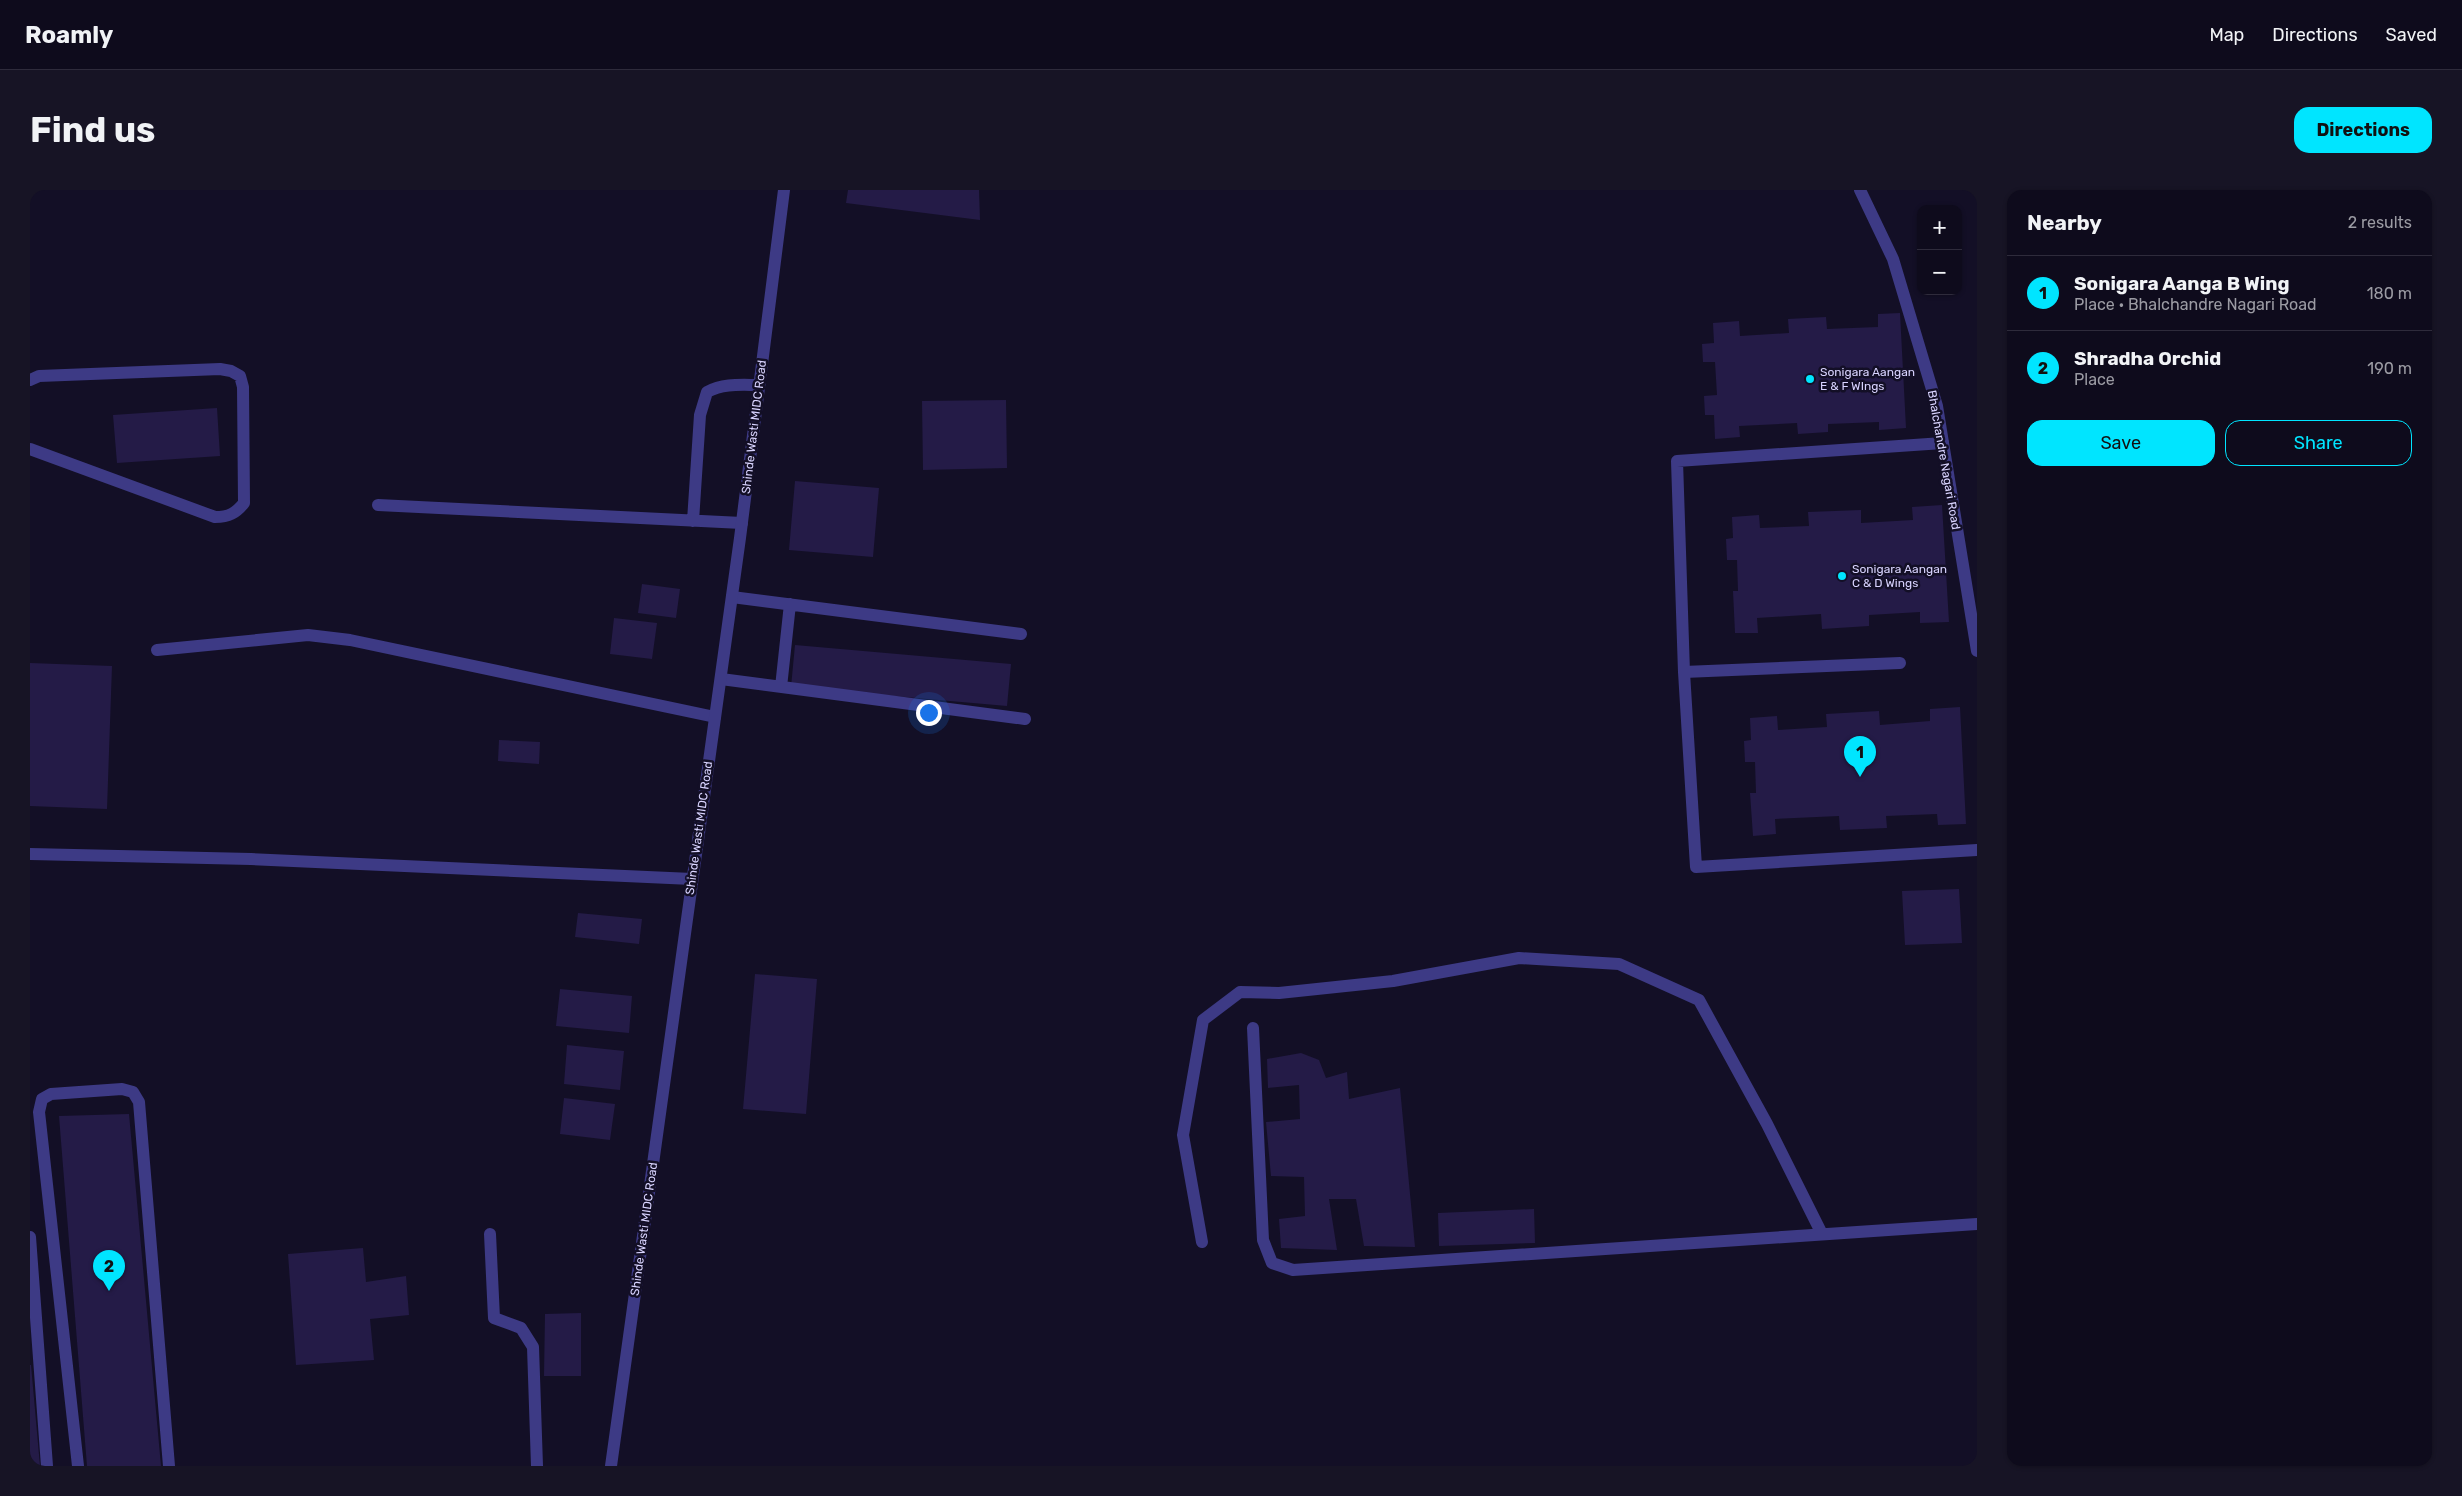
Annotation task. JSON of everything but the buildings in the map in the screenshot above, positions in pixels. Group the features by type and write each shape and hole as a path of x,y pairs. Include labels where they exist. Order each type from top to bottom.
{"street":[{"name":"Shinde Wasti MIDC Road","path":"611,1466 721,679 784,190"},
{"name":"Bhalchandre Nagari Road","path":"1860,190 1893,258 1937,406 1977,651"},
{"path":"30,380 39,376 220,369 231,371 240,376 243,387 244,503 236,512 225,517 216,517 30,449"},
{"path":"693,521 700,415 707,392 717,386 759,385"},
{"path":"1943,443 1677,461 1684,672 1696,867 1977,850"},
{"path":"378,505 742,523"},
{"path":"732,597 1020,634"},
{"path":"781,687 790,604"},
{"path":"157,650 308,634 350,640 715,716"},
{"path":"1684,672 1900,663"},
{"path":"721,679 1025,719"},
{"path":"30,854 251,859 692,880"},
{"path":"1202,1242 1183,1135 1203,1020 1240,992 1279,993 1393,981 1519,958 1619,964 1699,1000 1767,1124 1822,1234"},
{"path":"1253,1028 1263,1240 1272,1263 1293,1270 1977,1224"},
{"path":"78,1466 39,1112 42,1099 51,1094 122,1089 133,1092 139,1102 169,1466"},
{"path":"490,1234 494,1318 521,1328 533,1347 537,1466"},
{"path":"30,1237 47,1466"}],"place":[{"name":"Sonigara Aangan E & F WIngs","path":"1810,379"},
{"name":"Sonigara Aangan C & D Wings","path":"1842,576"},
{"name":"Sonigara Aanga B Wing","path":"1860,777"},
{"name":"Shradha Orchid","path":"109,1291"}]}
